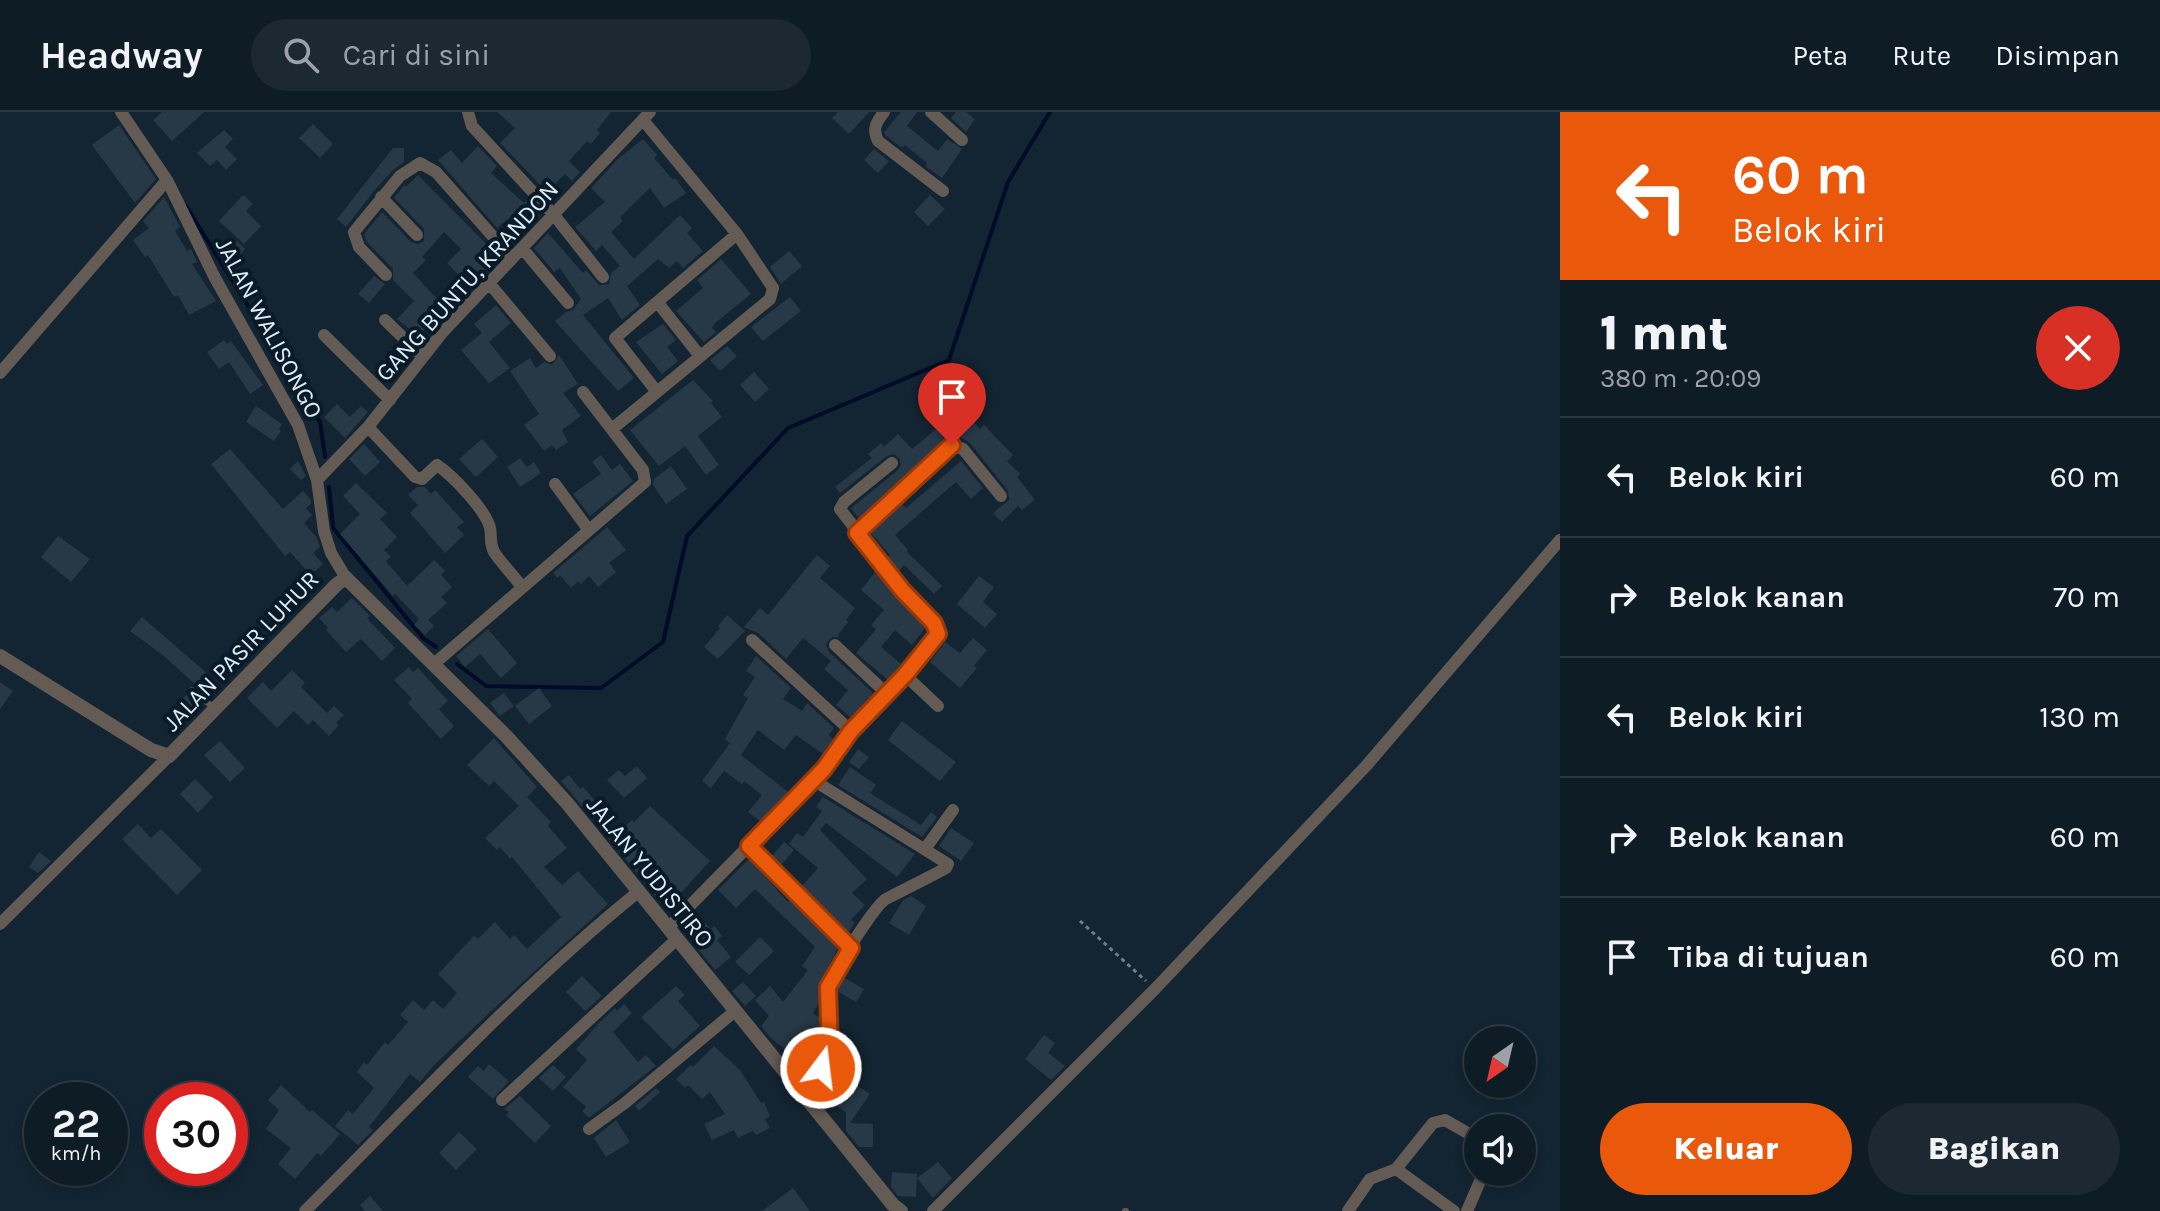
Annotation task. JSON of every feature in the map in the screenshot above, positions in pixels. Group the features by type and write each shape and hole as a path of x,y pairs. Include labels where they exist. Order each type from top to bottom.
{"street":[{"name":"JALAN WALISONGO","path":"121,112 167,180 215,278 298,425 317,480 324,531 331,553 346,578"},
{"path":"468,112 472,126 554,215 603,277"},
{"path":"884,112 875,123 874,132 878,141 943,191"},
{"path":"931,112 962,140"},
{"path":"612,429 772,296 773,288 737,234 647,116"},
{"name":"GANG BUNTU, KRANDON","path":"317,480 368,427 423,357 489,283 647,116"},
{"path":"386,275 359,247 354,232 400,176 420,163 427,164 436,172 512,258"},
{"path":"0,373 167,180"},
{"path":"381,197 417,235"},
{"path":"657,392 615,340 737,234"},
{"path":"522,248 568,303"},
{"path":"489,283 550,356"},
{"path":"658,303 700,356"},
{"path":"385,320 423,357"},
{"path":"324,335 390,400"},
{"path":"435,663 645,480 643,470 583,392"},
{"path":"368,427 415,477 422,479 437,465 446,471 481,510 490,528 489,540 495,554 522,587"},
{"path":"857,533 952,445 963,449 1001,496"},
{"path":"502,1100 673,933 749,846 824,769 851,731 905,675 938,634 934,623 903,591 840,509 892,463"},
{"path":"555,484 588,529"},
{"path":"933,1211 1155,989 1366,766 1560,540"},
{"name":"JALAN YUDISTIRO","path":"346,578 435,663 557,792 901,1211"},
{"name":"JALAN PASIR LUHUR","path":"169,756 346,578"},
{"path":"752,640 851,731"},
{"path":"835,645 886,693"},
{"path":"0,656 151,750 169,756 0,924"},
{"path":"905,675 938,706"},
{"path":"801,1091 830,1054 828,987 875,908 948,864 813,780"},
{"path":"925,849 953,810"},
{"path":"749,846 851,948"},
{"path":"305,1211 495,1020 579,940 638,892"},
{"path":"589,1129 625,1103 735,1011"},
{"path":"1348,1211 1370,1179 1396,1169 1433,1123 1445,1120 1464,1131"},
{"path":"1396,1169 1454,1211"},
{"path":"1467,1211 1478,1186"}],"lane":[{"path":"192,690 214,708"}],"path":[{"path":"1080,921 1155,989"}],"building":[{"path":"162,112 204,112 172,141 153,120"},
{"path":"497,112 611,112 591,144 587,141 569,161 580,172 572,181 565,174 547,192 500,143 515,128"},
{"path":"838,112 869,112 849,134 832,118"},
{"path":"901,112 917,112 907,126 938,151 947,139 962,149 942,178 905,145 902,148 885,135 884,132"},
{"path":"956,112 966,112 975,119 966,132 951,118"},
{"path":"313,124 333,144 320,158 299,138"},
{"path":"119,125 156,179 135,203 92,145"},
{"path":"224,130 233,139 225,147 237,159 226,170 217,160 210,166 197,153"},
{"path":"643,139 657,155 654,158 686,193 664,208 650,188 620,217 623,221 611,232 634,259 680,215 692,228 687,233 703,251 683,268 677,261 669,268 658,259 627,286 640,305 622,320 608,298 583,315 634,378 618,391 555,321 573,310 581,299 560,268 554,272 534,248 548,233 583,273 586,270 599,285 609,284 611,273 620,266 602,245 596,251 575,227 605,202 591,188 618,159"},
{"path":"478,146 497,166 491,173 541,214 528,229 513,215 497,228 438,160 451,150 462,163"},
{"path":"393,148 404,148 404,162 374,191 346,227 337,219"},
{"path":"874,149 889,161 878,173 864,160"},
{"path":"418,175 500,258 468,285 447,263 461,249 444,232 422,257 426,260 413,273 449,312 434,329 429,325 418,336 397,319 414,301 393,280 393,269 367,242 364,234 382,212 411,242 418,244 424,241 424,229 394,198 405,184 406,187"},
{"path":"243,195 253,204 246,211 261,226 244,244 219,221"},
{"path":"930,195 945,209 928,226 914,212"},
{"path":"164,197 180,227 175,231 187,251 191,249 197,262 192,264 216,301 189,315 178,295 174,297 148,255 145,257 133,240 149,228 143,221"},
{"path":"237,241 245,249 237,258 228,250"},
{"path":"789,251 802,266 781,284 770,267"},
{"path":"721,259 751,294 715,323 712,328 716,332 704,342 676,311 703,288 697,280"},
{"path":"374,276 385,284 369,303 358,294"},
{"path":"790,297 801,311 763,341 751,327"},
{"path":"496,305 511,323 489,342 510,368 489,383 461,350 482,333 474,324"},
{"path":"663,324 676,340 667,347 678,361 662,374 636,342"},
{"path":"224,340 227,344 231,341 263,385 250,394 229,362 219,369 207,352"},
{"path":"727,346 737,356 720,371 710,360"},
{"path":"559,355 578,384 563,393 581,416 562,430 568,442 556,450 552,445 544,451 524,425 539,414 510,371 530,358 536,368 544,362 552,365"},
{"path":"754,372 769,389 755,402 740,385"},
{"path":"693,380 713,401 711,403 722,417 698,436 719,465 706,475 685,446 659,466 630,430"},
{"path":"337,404 350,417 361,406 368,412 345,438 324,417"},
{"path":"957,404 980,429 984,425 1013,455 1007,461 1020,474 1017,477 1035,500 1022,510 1018,506 1002,522 993,513 1009,500 1008,491 970,443 957,435 946,438 859,519 851,508 898,470 901,465 899,458 894,454 887,456 840,493 835,487 872,458 868,454 881,443 884,447 898,434 912,449 941,425 938,422"},
{"path":"256,406 282,424 274,441 246,422"},
{"path":"482,439 498,457 476,477 459,459"},
{"path":"364,444 380,462 365,476 349,459"},
{"path":"230,449 283,509 303,491 311,500 306,508 312,515 304,523 317,538 320,547 313,553 323,564 311,575 290,552 285,556 211,464"},
{"path":"601,455 612,470 620,464 633,481 590,516 573,494 601,474 592,462"},
{"path":"520,458 527,467 534,462 541,473 520,487 507,467"},
{"path":"298,461 306,476 301,480 290,469"},
{"path":"961,461 983,488 971,499 956,482 895,535 907,552 942,586 934,594 904,565 899,571 871,533 902,504 906,508"},
{"path":"671,466 687,489 666,504 653,485 654,479"},
{"path":"356,483 387,513 380,519 397,537 384,550 391,557 386,561 407,586 434,560 445,571 441,575 452,587 441,597 447,603 428,620 434,626 425,635 414,625 419,619 395,594 393,596 340,534 360,514 343,496"},
{"path":"417,487 425,487 431,494 435,490 464,522 457,527 464,535 445,553 410,513 418,505 408,495"},
{"path":"607,527 626,550 609,563 616,572 598,587 589,576 571,588 560,575 558,578 553,573"},
{"path":"58,536 90,559 71,582 41,557"},
{"path":"817,555 830,566 820,578 855,608 838,635 840,637 832,637 826,644 829,652 873,693 851,718 836,705 848,690 824,669 831,661 803,638 786,659 758,633 744,627 760,608 768,615"},
{"path":"876,571 926,627 912,645 895,630 881,647 901,664 888,680 856,653 876,629 871,625 884,610 861,590"},
{"path":"305,574 316,585 302,597 292,586"},
{"path":"979,576 994,587 983,602 997,614 985,628 957,604"},
{"path":"352,598 395,648 382,661 361,639 346,652 319,618 332,607 337,612"},
{"path":"727,615 745,631 718,659 704,647"},
{"path":"142,617 217,682 206,694 164,656 130,631"},
{"path":"488,629 517,663 501,678 480,654 465,667 456,656"},
{"path":"973,638 987,650 960,688 930,662 945,642 960,653"},
{"path":"756,656 791,688 783,699 802,711 807,703 834,728 829,735 833,739 823,754 796,735 784,750 758,730 741,755 788,792 760,821 748,812 762,795 744,781 742,784 724,771 711,788 702,781 730,743 725,739 748,698 743,695 755,677 746,671"},
{"path":"409,667 413,672 418,668 448,701 439,709 454,726 441,739 408,703 412,699 394,680"},
{"path":"292,670 305,683 301,687 327,713 334,706 344,715 329,736 313,720 308,725 294,711 277,728 247,698 263,682 271,691"},
{"path":"0,682 13,691 0,709"},
{"path":"539,688 552,706 529,724 515,706"},
{"path":"504,693 514,706 500,716 490,703"},
{"path":"187,694 202,706 195,714 180,702"},
{"path":"902,721 956,762 940,781 888,740"},
{"path":"494,738 537,787 527,797 551,822 548,826 567,848 544,867 562,885 578,871 608,904 434,1065 420,1082 410,1074 369,1127 373,1130 358,1145 335,1126 348,1110 353,1114 374,1088 357,1072 364,1062 367,1065 385,1042 388,1045 408,1022 400,1015 413,1000 424,1010 433,1000 443,1009 457,993 438,974 474,936 478,939 495,922 510,939 514,935 527,949 561,917 512,857 510,859 500,847 497,850 485,838 519,806 494,781 489,786 467,765"},
{"path":"220,741 245,768 230,782 204,755"},
{"path":"858,749 869,757 859,769 849,762"},
{"path":"637,766 647,778 624,798 607,780 619,770 625,776"},
{"path":"850,767 876,785 870,793 921,825 931,812 937,817 922,837 838,785"},
{"path":"569,775 602,809 592,818 561,781"},
{"path":"195,779 213,797 198,813 180,794"},
{"path":"823,797 915,854 897,877 826,823 820,830 867,879 852,893 865,905 851,920 855,923 848,933 802,886 818,868 789,844 797,833 803,837 822,811 816,807"},
{"path":"650,806 710,861 666,909 609,839 632,820 634,822"},
{"path":"138,824 151,838 161,829 202,870 177,895 122,839"},
{"path":"951,828 974,843 961,861 939,846"},
{"path":"784,842 794,850 781,865 765,850 773,855"},
{"path":"39,852 51,861 38,873 29,867"},
{"path":"749,859 788,902 790,900 838,948 820,983 819,1003 813,1013 820,1018 822,1030 804,1052 815,1060 805,1073 790,1062 786,1057 790,1053 761,1026 769,1016 755,1000 770,986 783,1002 808,970 802,966 815,947 755,889 736,908 718,890"},
{"path":"911,896 926,906 909,935 889,923 903,900"},
{"path":"695,913 711,929 714,926 722,936 717,940 731,957 715,970 681,928"},
{"path":"760,937 774,951 749,975 735,962"},
{"path":"582,976 602,996 585,1011 566,992"},
{"path":"843,977 864,989 856,1002 837,991"},
{"path":"743,982 756,996 745,1006 732,991"},
{"path":"676,986 685,995 678,1001 700,1026 673,1050 641,1017"},
{"path":"624,1004 632,1013 613,1032 638,1062 646,1055 656,1066 589,1118 582,1111 586,1107 563,1087 587,1060 576,1049 615,1008 617,1011"},
{"path":"1044,1035 1055,1043 1048,1053 1065,1066 1051,1080 1025,1059"},
{"path":"714,1046 740,1070 761,1103 764,1102 770,1116 765,1119 770,1128 756,1135 753,1131 738,1138 734,1130 712,1140 704,1124 725,1114 710,1092 702,1099 688,1085 685,1088 676,1079"},
{"path":"489,1064 509,1081 493,1099 468,1077 478,1066 484,1071"},
{"path":"553,1065 566,1077 553,1091 539,1078"},
{"path":"833,1070 870,1094 850,1123 873,1124 873,1147 859,1147 846,1131 846,1112 817,1093 822,1086 819,1084"},
{"path":"281,1085 340,1134 321,1156 317,1153 295,1179 278,1164 291,1148 266,1129 279,1110 268,1100"},
{"path":"656,1088 660,1092 639,1111 635,1106"},
{"path":"520,1096 551,1126 535,1143 506,1115 509,1112 504,1109"},
{"path":"616,1120 630,1142 606,1157 594,1138"},
{"path":"459,1132 477,1149 456,1170 439,1153"},
{"path":"938,1162 952,1178 933,1198 917,1178"},
{"path":"892,1172 917,1174 916,1197 898,1196 891,1187"},
{"path":"793,1188 810,1211 762,1211"},
{"path":"370,1196 383,1211 365,1211 360,1205"}],"waterway":[{"path":"457,664 486,686 601,688 663,642 687,536 788,428 949,360 1008,182 1050,112"},
{"path":"186,206 320,422 325,457"},
{"path":"329,487 333,528 423,638 436,647"}],"route":[{"path":"821,1068 830,1054 828,987 851,948 749,846 824,769 851,731 905,675 938,634 934,623 903,591 857,533 952,445"}]}
